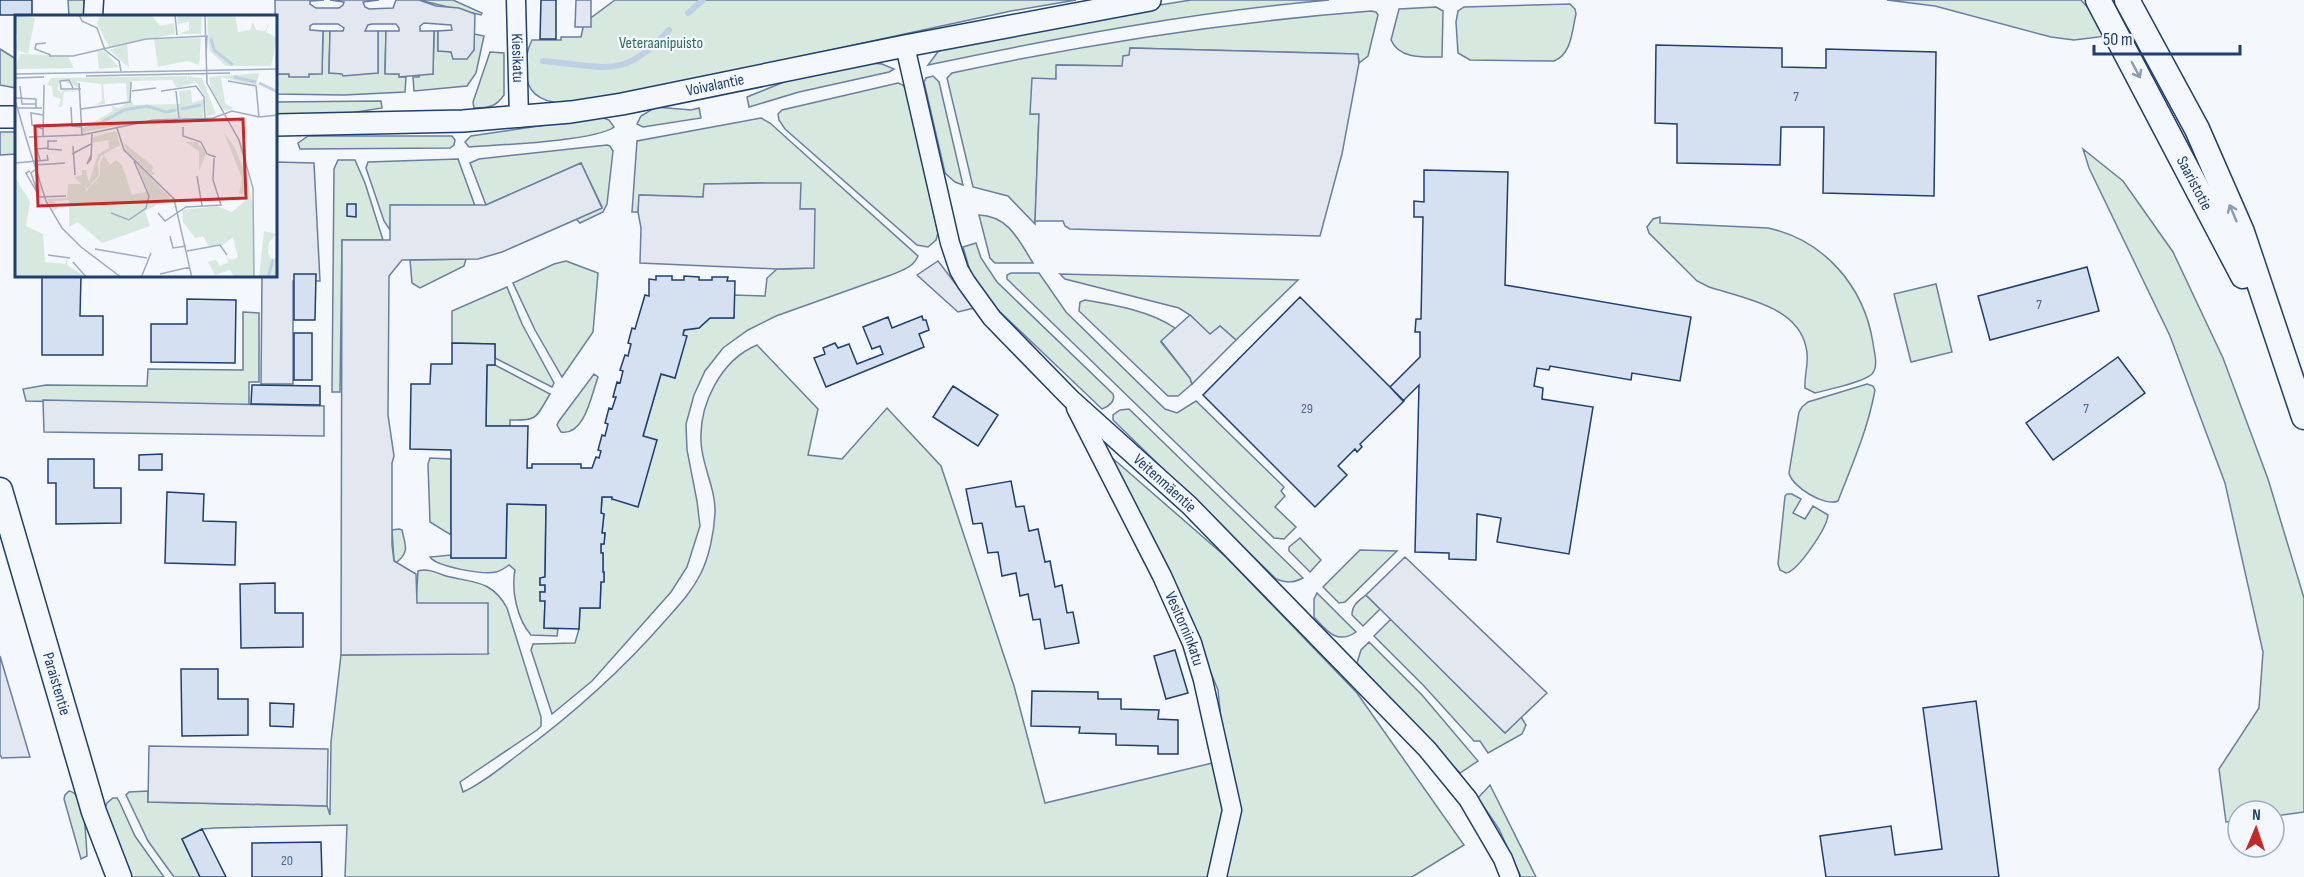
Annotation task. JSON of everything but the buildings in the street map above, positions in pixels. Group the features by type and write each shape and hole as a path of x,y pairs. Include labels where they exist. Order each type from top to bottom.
{"main road":[{"name":"Saaristotie","path":"2098,0 2224,237 2287,367"},
{"name":"Saaristotie","path":"2127,0 2202,140 2242,232 2304,417"},
{"name":"Paraistentie","path":"0,490 93,812 119,877"}],"street":[{"path":"93,15 94,0"},
{"name":"Kiesikatu","path":"516,0 519,118"},
{"name":"Voivalantie","path":"278,125 396,124 519,118 622,104 905,46 1150,0"},
{"name":"Veitenmäentie","path":"905,46 950,243 959,270 992,318 1071,399 1189,505 1427,749 1468,799 1503,859 1510,877"},
{"name":"Vesitorninkatu","path":"1071,399 1162,576 1192,643 1203,680 1232,810 1217,877"}],"green space":[{"path":"68,0 84,0 84,15 69,15"},
{"path":"419,0 453,0 482,13 481,15"},
{"name":"Veteraanipuisto","path":"615,0 1076,0 1011,11 655,88 563,103 548,101 531,90 526,77 526,68 532,40 581,37 584,23"},
{"path":"1191,0 1329,0 1228,11 1128,26 928,65 940,49 1116,12"},
{"path":"1887,0 2081,0 2096,17 2107,36 2074,40 2051,37 1935,6"},
{"path":"1570,4 1576,14 1570,41 1560,58 1554,61 1470,60 1458,53 1456,22 1458,11 1464,7"},
{"path":"1436,7 1443,11 1442,57 1414,56 1400,51 1391,40 1399,9"},
{"path":"1371,11 1378,15 1368,56 1359,63 1358,54 1130,48 1130,55 1123,66 1057,65 1056,79 1031,114 1039,114 1035,224 1008,196 973,187 947,78 952,73 1056,52 1161,35 1266,21"},
{"path":"323,31 330,31 329,73 378,73 378,31 386,31 385,73 406,77 405,92 344,95 278,94 278,74 289,74 289,76 322,73"},
{"path":"434,31 438,31 438,51 452,53 474,50 474,34 484,36 476,73 467,86 414,91 413,77 419,77 419,74 433,74"},
{"path":"0,49 15,58 15,88 0,85"},
{"path":"490,52 504,53 504,95 491,106 474,108 473,102"},
{"path":"871,63 882,64 894,69 799,92 749,107 747,97 789,80"},
{"path":"933,76 939,82 963,185 955,182 945,173 924,82 926,78"},
{"path":"898,83 907,90 938,233 936,240 928,247 917,245 785,129 779,120 778,114 782,110"},
{"path":"381,101 382,108 338,115 278,116 278,102"},
{"path":"656,107 691,110 699,108 701,118 643,127 637,124 641,116"},
{"path":"601,117 609,120 614,127 588,136 545,142 469,147 465,142 471,136"},
{"path":"761,118 770,123 918,256 910,266 899,272 776,316 748,330 723,348 705,371 694,395 686,424 687,450 700,526 687,567 671,592 592,681 552,714 531,650 533,644 575,643 579,629 580,608 600,608 601,582 604,581 601,544 604,544 605,533 602,533 604,514 601,513 602,497 612,497 612,499 657,440 643,436 661,374 675,378 684,330 699,328 710,318 734,318 734,295 765,296 767,278 777,269 813,268 814,209 800,209 764,183 705,184 703,197 640,195 638,212 632,212 637,141"},
{"path":"0,132 15,132 15,154 0,155"},
{"path":"308,136 452,136 455,140 454,145 450,148 300,149 298,143"},
{"path":"607,145 613,151 607,204 603,212 580,223 576,219 602,207 581,163 486,205 470,163 479,159"},
{"path":"2083,149 2123,181 2173,252 2223,358 2268,479 2304,598 2304,812 2286,814 2286,799 2226,799 2226,822 2219,769 2259,708 2263,652 2225,483 2170,336 2089,168"},
{"path":"458,159 475,206 391,205 390,230 384,221 366,168 368,162"},
{"path":"338,160 355,160 365,183 383,240 342,240 340,392 332,392 334,169"},
{"path":"979,215 989,216 1006,225 1018,238 1033,263 995,263 990,258"},
{"path":"1660,217 1660,223 1768,228 1807,243 1838,269 1851,285 1861,303 1868,322 1875,355 1876,363 1872,374 1853,383 1815,393 1805,388 1807,352 1801,333 1792,322 1767,306 1697,281 1649,233 1647,227 1653,219"},
{"path":"976,243 981,258 997,282 1113,394 1109,405 1102,409 996,308 978,287 970,271 963,247"},
{"path":"466,259 464,266 420,288 412,283 410,260"},
{"path":"566,261 598,273 593,332 562,377 535,330 513,283 554,264"},
{"path":"1039,273 1066,312 1165,409 1177,413 1196,401 1284,487 1281,491 1285,496 1275,507 1296,527 1284,539 1274,538 1007,279 1007,275"},
{"path":"1060,274 1298,280 1236,340 1220,326 1210,335 1190,315 1179,308 1065,279"},
{"path":"1936,284 1952,352 1911,362 1894,294"},
{"path":"507,287 522,324 554,383 552,387 495,358 495,344 452,343 452,311"},
{"path":"1085,300 1143,313 1175,328 1161,342 1190,378 1192,384 1178,396 1168,396 1079,311 1080,302"},
{"path":"243,312 259,313 259,382 249,382 249,406 26,401 23,389 46,385 147,386 148,369 243,370"},
{"path":"757,345 818,409 808,455 842,459 887,408 941,466 1014,686 1045,803 1225,760 1218,690 1162,556 1110,456 1226,557 1357,693 1464,845 1412,877 345,877 347,825 215,828 202,829 182,839 200,877 174,877 148,841 126,795 129,792 148,791 148,802 327,806 330,815 331,742 341,655 488,653 416,603 418,571 429,570 481,584 495,592 501,599 507,608 541,717 541,726 537,730 460,782 463,792 479,783 561,722 597,690 648,640 679,605 703,568 714,529 715,513 701,442 704,413 708,399 723,372 744,352"},
{"path":"487,365 495,365 550,394 536,416 527,420 510,420 510,426 486,426"},
{"path":"594,374 598,377 581,422 569,432 561,432 557,425 559,421"},
{"path":"1867,384 1873,386 1875,390 1872,404 1859,447 1838,501 1825,501 1802,490 1789,473 1799,412 1802,407 1808,402"},
{"path":"1129,409 1303,578 1290,582 1276,579 1113,420 1113,415 1120,410"},
{"path":"430,458 451,459 451,535 430,522 428,464"},
{"path":"1787,494 1801,499 1793,513 1805,519 1813,506 1828,515 1823,529 1811,548 1797,565 1786,573 1780,570 1778,564"},
{"path":"507,504 546,505 545,577 540,578 540,585 545,585 545,592 540,592 545,601 544,628 558,629 557,636 531,635 526,628 516,604 515,570 509,565 498,572 490,573 451,567 434,561 430,557 451,555 451,558 506,558"},
{"path":"392,530 402,530 406,547 404,554 397,562 394,561"},
{"path":"1300,538 1321,560 1310,572 1289,551 1289,547"},
{"path":"1360,550 1397,551 1345,602 1339,603 1323,587"},
{"path":"1317,593 1356,632 1349,636 1338,637 1323,627 1314,617 1314,599"},
{"path":"1366,595 1380,609 1363,626 1352,615 1352,612 1356,604"},
{"path":"1391,619 1505,733 1521,717 1526,725 1522,734 1488,753 1480,741 1474,741 1374,636"},
{"path":"1369,642 1422,695 1478,761 1460,773 1357,663 1361,650"},
{"path":"1490,785 1536,877 1521,877 1499,829 1478,798"},
{"path":"69,791 79,800 84,819 87,856 81,859 64,799"},
{"path":"113,798 119,801 135,836 164,877 130,877 105,808"}],"shaded area":[{"path":"275,0 324,0 310,1 310,4 316,8 339,8 344,2 330,0 379,0 363,2 369,9 393,8 396,0 419,0 436,6 459,8 475,14 474,50 467,59 453,59 451,52 438,51 438,31 452,30 451,25 424,23 420,26 420,31 434,31 433,74 399,77 399,74 385,74 386,31 399,31 399,28 396,24 372,24 368,25 365,31 378,31 378,73 343,76 329,73 330,31 343,31 344,28 338,24 313,24 310,30 323,31 322,74 309,74 309,77 289,77 289,74 278,74 278,15 275,15"},
{"path":"576,0 591,0 591,27 575,27"},
{"path":"1130,48 1358,54 1359,63 1342,154 1320,236 1070,229 1063,221 1035,221 1039,114 1030,114 1032,78 1056,79 1056,65 1122,66 1123,56 1129,55"},
{"path":"278,162 314,163 320,281 293,281 293,384 261,384 262,278 278,278"},
{"path":"581,163 602,208 502,252 478,259 402,260 389,276 388,415 394,456 392,463 392,545 394,561 416,574 417,603 488,603 488,654 341,655 342,240 390,240 390,205 486,205"},
{"path":"801,183 800,209 815,209 814,268 777,269 640,263 639,195 703,197 704,184"},
{"path":"938,261 974,308 958,312 917,275"},
{"path":"1190,315 1210,334 1220,326 1236,340 1192,384 1190,378 1161,341"},
{"path":"43,400 324,406 324,436 44,432"},
{"path":"1405,557 1547,693 1505,733 1366,595"},
{"path":"0,656 30,757 2,758 0,755"},
{"path":"149,746 328,749 327,806 148,802"}],"waterway":[{"path":"688,13 703,0"},
{"path":"543,61 598,67 625,64 639,57 669,30"}]}
